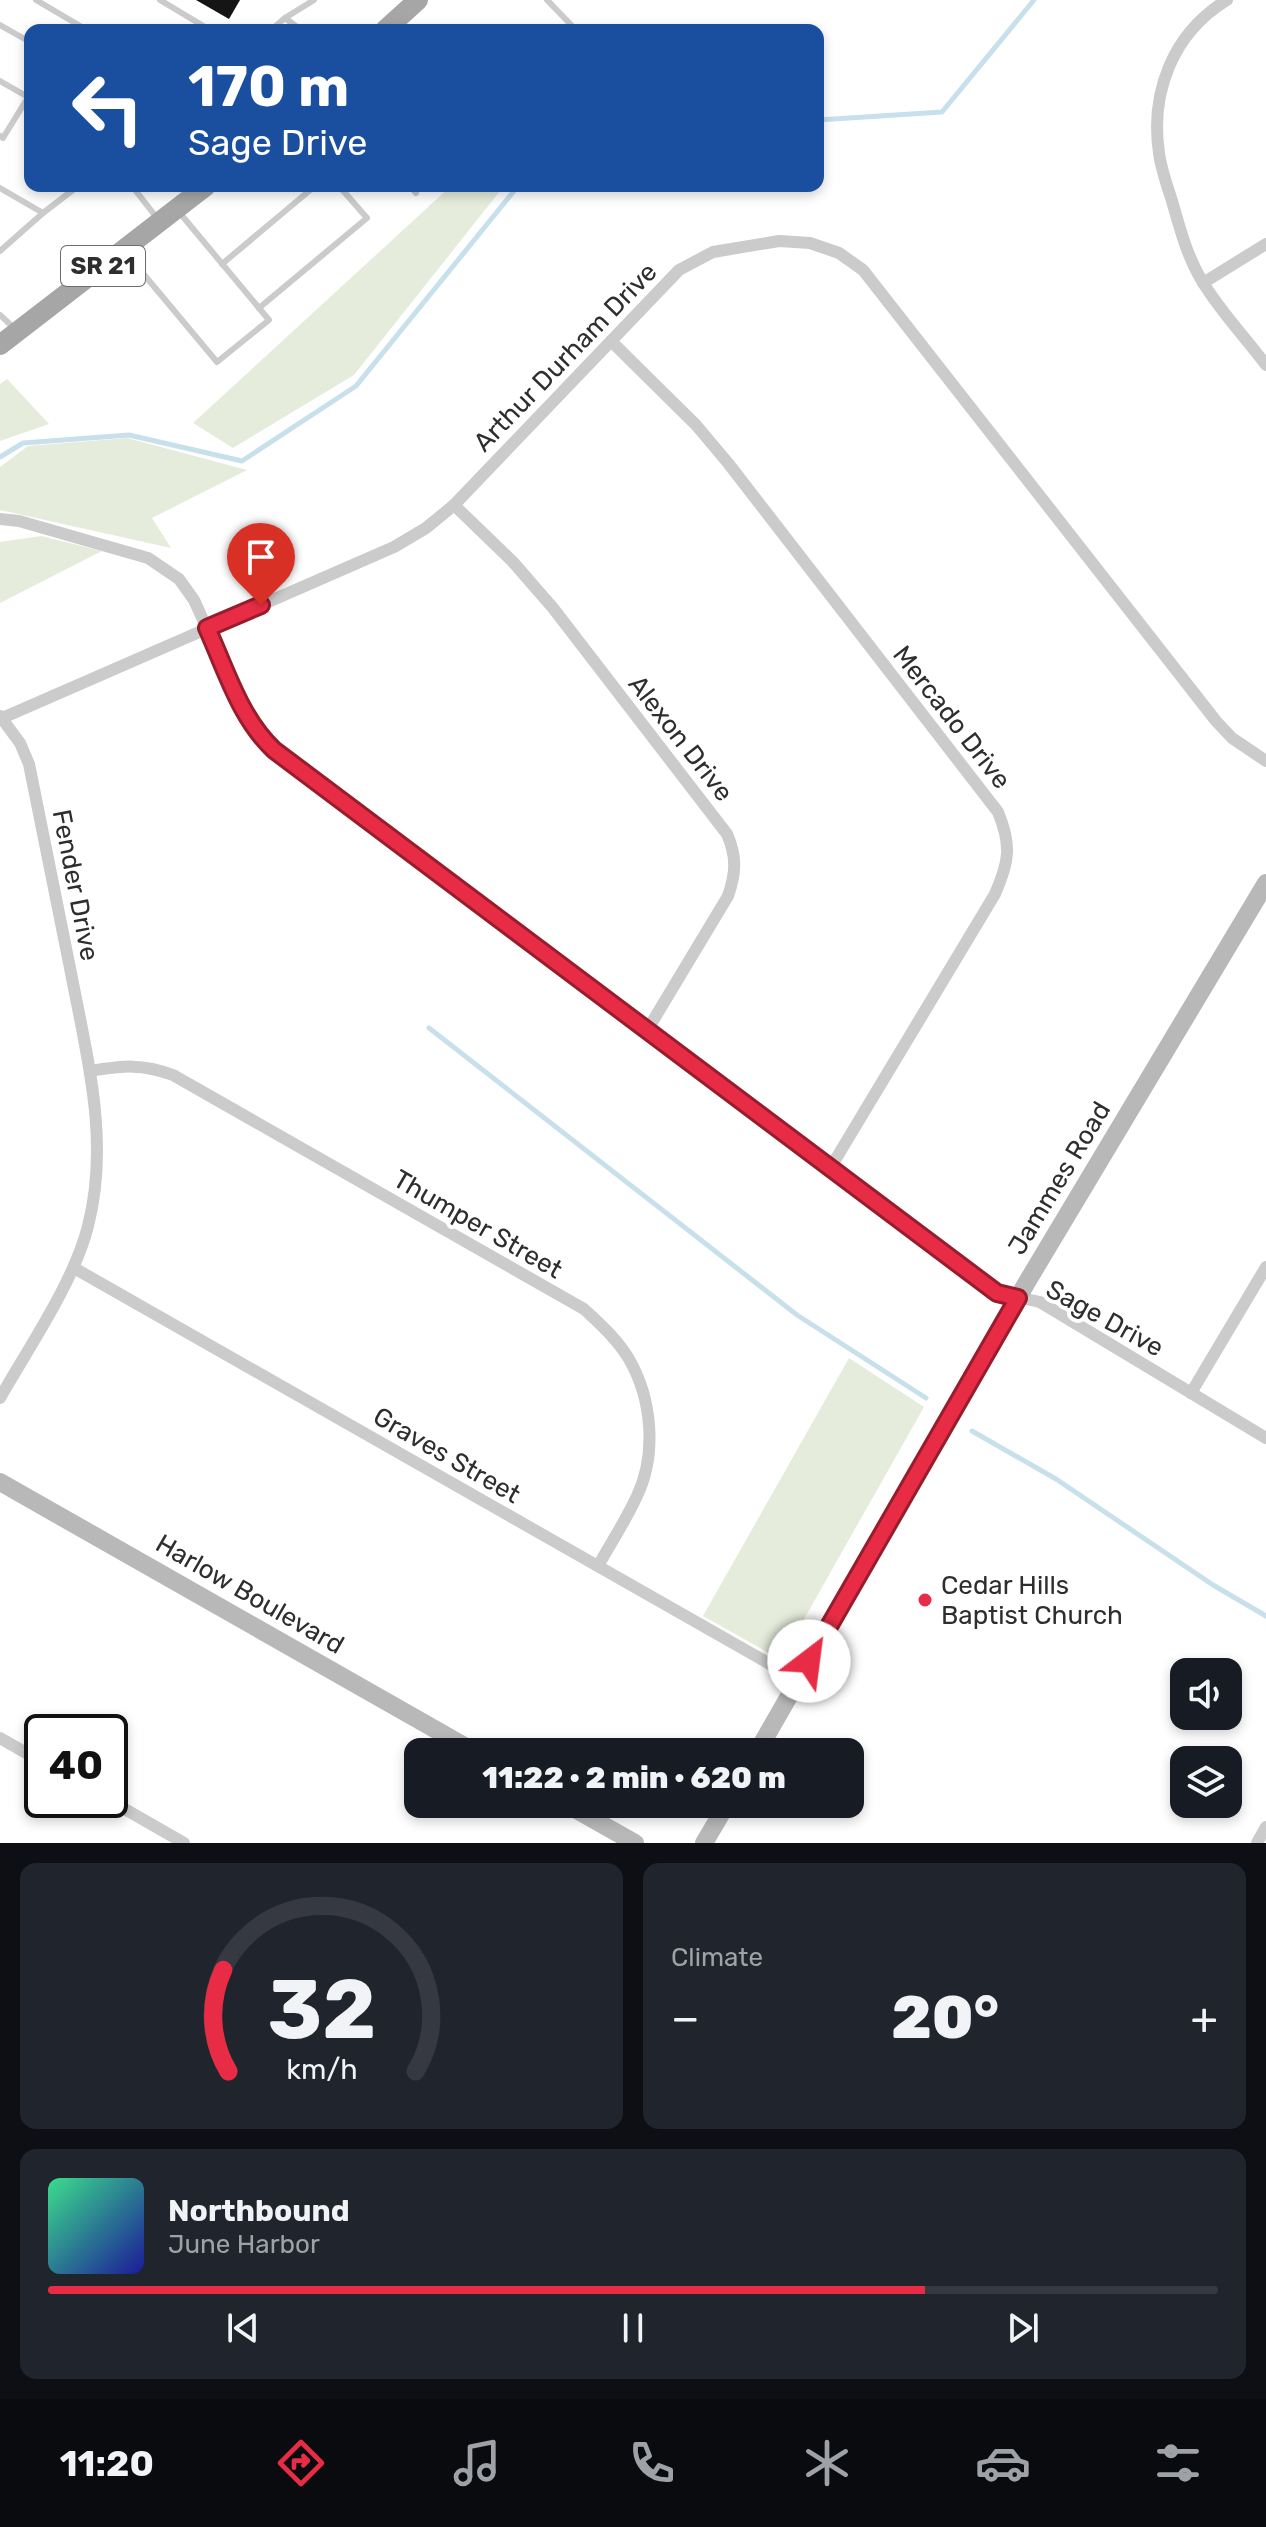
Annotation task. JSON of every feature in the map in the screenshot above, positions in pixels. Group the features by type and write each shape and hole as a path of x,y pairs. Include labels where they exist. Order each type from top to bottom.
{"main road":[{"path":"396,24 418,0"},
{"name":"SR 21","path":"0,345 199,192"}],"street":[{"path":"1227,0 1197,23 1169,64 1160,88 1156,125 1159,157 1186,248 1203,283 1266,365"},
{"name":"Arthur Durham Drive","path":"1,717 394,547 426,528 454,505 679,270 713,252 779,241 810,243 839,253 863,270 1216,721 1232,738 1266,761"},
{"path":"1203,283 1266,244"},
{"name":"Mercado Drive","path":"611,341 696,425 728,463 998,812 1006,832 1009,851 995,894 831,1167"},
{"name":"Alexon Drive","path":"454,505 513,562 553,608 727,834 734,851 734,879 728,896 648,1029"},
{"name":"Sage Drive","path":"0,519 19,521 148,558 179,579 194,600 247,717 258,735 274,750 997,1293 1040,1302 1266,1438"},
{"name":"Fender Drive","path":"0,1398 74,1268 88,1227 97,1181 98,1139 90,1071 29,764 20,743 1,717"},
{"name":"Jammes Road","path":"765,1738 1018,1298 1266,883"},
{"name":"Thumper Street","path":"90,1071 132,1065 151,1067 173,1075 584,1309 609,1332 629,1360 642,1388 650,1445 638,1494 598,1566"},
{"path":"1191,1393 1266,1267"},
{"name":"Graves Street","path":"74,1268 798,1680"},
{"name":"Harlow Boulevard","path":"0,1482 450,1738"},
{"path":"0,1738 24,1752"},
{"path":"128,1811 184,1843"},
{"path":"591,1818 635,1843"},
{"path":"704,1843 719,1818"},
{"path":"1257,1843 1266,1827"}],"lane":[{"path":"36,0 77,24"},
{"path":"160,0 200,24"},
{"path":"278,24 314,0"},
{"path":"547,0 570,24"},
{"path":"285,18 293,24"},
{"path":"0,25 24,39"},
{"path":"0,81 24,93"},
{"path":"0,136 3,138 24,104"},
{"path":"0,188 43,213"},
{"path":"0,251 70,192"},
{"path":"124,250 217,362 269,320 222,264 139,192"},
{"path":"222,264 308,192"},
{"path":"259,308 367,218 344,192"},
{"path":"0,315 17,332"}],"green space":[{"path":"444,192 499,192 354,375 233,448 193,423"},
{"path":"7,379 49,424 0,441 0,384"},
{"path":"127,438 247,470 152,518 171,548 0,510 0,467 28,446"},
{"path":"41,536 102,551 0,603 0,542"},
{"path":"849,1358 924,1407 782,1658 776,1657 703,1616"}],"building":[{"path":"196,0 240,0 229,19"}],"waterway":[{"path":"824,120 942,112 1034,0"},
{"path":"0,457 23,443 129,435 242,461 356,386 513,192"},
{"path":"429,1028 797,1315 926,1398"},
{"path":"972,1431 1056,1479 1213,1585 1266,1616"}],"place":[{"name":"Cedar Hills Baptist Church","path":"925,1600"}],"route":[{"path":"261,605 207,628 247,717 258,735 274,750 997,1293 1018,1298 809,1661"}]}
